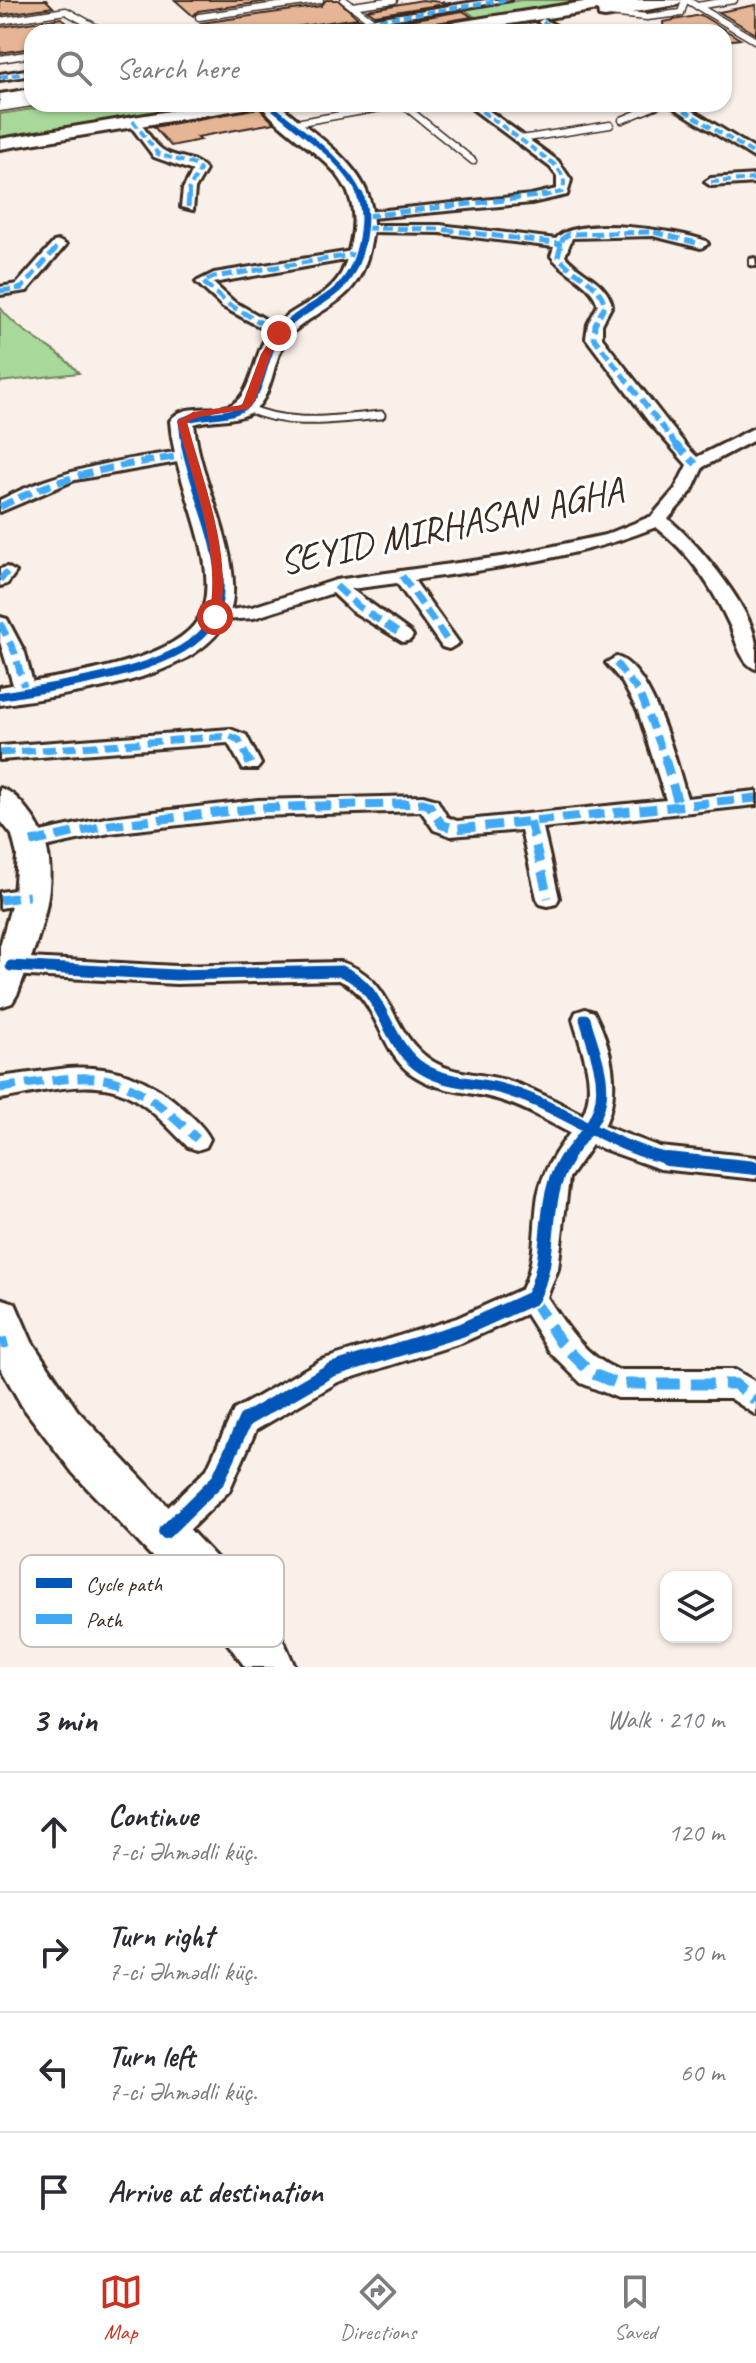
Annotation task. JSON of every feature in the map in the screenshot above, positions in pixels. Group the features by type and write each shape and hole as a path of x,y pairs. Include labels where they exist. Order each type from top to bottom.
{"main road":[{"path":"476,24 628,0"},
{"path":"531,24 676,0"},
{"path":"0,100 24,96"}],"street":[{"path":"351,24 506,0"},
{"path":"0,77 24,73"},
{"path":"0,144 191,112"},
{"path":"0,623 15,653 12,693 109,675 147,664 190,642 215,617 219,592 218,559 182,421 196,414 245,407 250,401 266,354 279,333 333,296 347,281 358,254 365,222 360,191 345,171 277,112"},
{"path":"365,222 562,192 566,186 564,174 483,112"},
{"path":"687,112 756,155"},
{"path":"133,121 158,154 195,165 200,170 189,189 188,207"},
{"path":"711,182 756,180 752,189 754,196"},
{"path":"365,222 562,244"},
{"path":"701,244 687,237 646,231 569,234 564,236 559,260 590,280 604,298 605,305 595,324 594,338 655,419 696,464 756,432"},
{"path":"0,291 22,288 59,245"},
{"path":"279,333 228,304 203,282 214,277 358,254"},
{"path":"0,507 33,488 90,468 189,455"},
{"name":"SEYID MIRHASAN AGHA","path":"215,617 254,612 336,586 508,561 597,542 644,528 658,520 683,491 696,464"},
{"path":"658,520 699,555 722,587 756,663"},
{"path":"402,576 449,643"},
{"path":"336,586 359,607 403,636"},
{"path":"616,663 632,677 644,701 679,806"},
{"path":"0,753 230,736 239,740 250,764"},
{"path":"31,842 110,825 258,808 423,803 429,805 438,824 444,828 756,798"},
{"path":"0,799 31,842 34,863 14,898 5,980 355,973 363,981 394,1038 415,1062 450,1083 503,1090 547,1107 629,1149 676,1163 756,1168"},
{"path":"530,821 548,898"},
{"path":"165,1532 218,1480 245,1420 331,1370 461,1330 532,1298 545,1271 555,1179 570,1149 598,1114 602,1092 585,1019"},
{"path":"0,1088 83,1078 114,1080 134,1087 154,1100 197,1139"},
{"path":"532,1298 560,1342 591,1373 618,1384 735,1384 756,1401"},
{"path":"3,1334 42,1400 85,1454 186,1555"},
{"path":"258,1647 270,1667"}],"lane":[{"path":"199,17 320,0"},
{"path":"344,0 376,24"},
{"path":"352,6 394,0"},
{"path":"601,12 656,17 684,11 686,0 727,24"},
{"path":"697,6 734,0"},
{"path":"0,21 66,11 90,24"},
{"path":"732,27 756,41"},
{"path":"0,59 24,55"},
{"path":"0,108 24,104"},
{"path":"290,124 357,112"},
{"path":"412,112 473,161"},
{"path":"622,120 636,117 640,112"},
{"path":"521,139 610,125"},
{"path":"245,407 259,416 309,419 381,415"}],"green space":[{"path":"521,0 596,0 478,19 464,9"},
{"path":"24,110 161,112 0,138 0,114"},
{"path":"0,307 18,326 60,355 79,373 0,382"}],"building":[{"path":"0,0 46,0 53,7 0,15"},
{"path":"175,0 277,0 198,11 193,16"},
{"path":"326,0 338,0 358,18 316,24 201,23 321,6"},
{"path":"422,0 451,3 375,15 367,10"},
{"path":"756,5 756,34 719,12"},
{"path":"463,11 472,17 430,24 386,24"},
{"path":"701,15 716,24 663,24"},
{"path":"62,18 67,24 24,24 24,49 0,53 0,27"},
{"path":"237,112 263,112 274,123 197,137 201,140 171,146 154,127"}],"marked path":[{"path":"348,24 506,0"},
{"path":"0,77 24,73"},
{"path":"366,216 531,199 562,192 565,180 554,164 483,112"},
{"path":"687,112 756,155"},
{"path":"133,121 158,154 195,165 200,170 189,189 188,207"},
{"path":"711,182 756,179"},
{"path":"364,228 440,229 562,244"},
{"path":"696,464 655,419 594,338 595,324 605,305 598,288 558,256 563,238 569,234 653,232 701,244"},
{"path":"0,291 22,288 59,245"},
{"path":"279,333 228,304 203,282 214,277 358,254"},
{"path":"0,507 69,476 189,455"},
{"path":"0,580 7,572"},
{"path":"402,576 449,643"},
{"path":"336,586 359,607 403,636"},
{"path":"0,623 15,653 25,691"},
{"path":"616,663 629,677 648,711 679,806"},
{"path":"0,753 230,736 239,740 250,764"},
{"path":"31,842 110,825 258,808 423,803 429,805 442,825 457,829 756,798"},
{"path":"530,821 548,898"},
{"path":"0,900 29,896"},
{"path":"0,1088 68,1078 120,1081 152,1098 197,1139"},
{"path":"532,1298 560,1342 591,1373 618,1384 735,1384 756,1401"},
{"path":"0,1344 8,1342"}],"cycle path":[{"path":"0,696 110,676 139,667 189,644 212,621 220,585 218,566 191,472 182,421 198,415 232,412 246,405 279,334 340,289 350,277 364,223 360,194 345,172 278,112"},
{"path":"11,966 176,975 341,971 354,976 364,985 405,1052 415,1063 438,1077 507,1091 613,1143 644,1154 692,1163 756,1168"},
{"path":"165,1532 218,1480 245,1420 331,1370 461,1330 532,1298 544,1269 556,1178 591,1126 601,1104 600,1074 585,1019"}],"route":[{"path":"215,617 219,592 218,559 182,421 196,414 245,407 250,401 266,354 279,333"}]}
